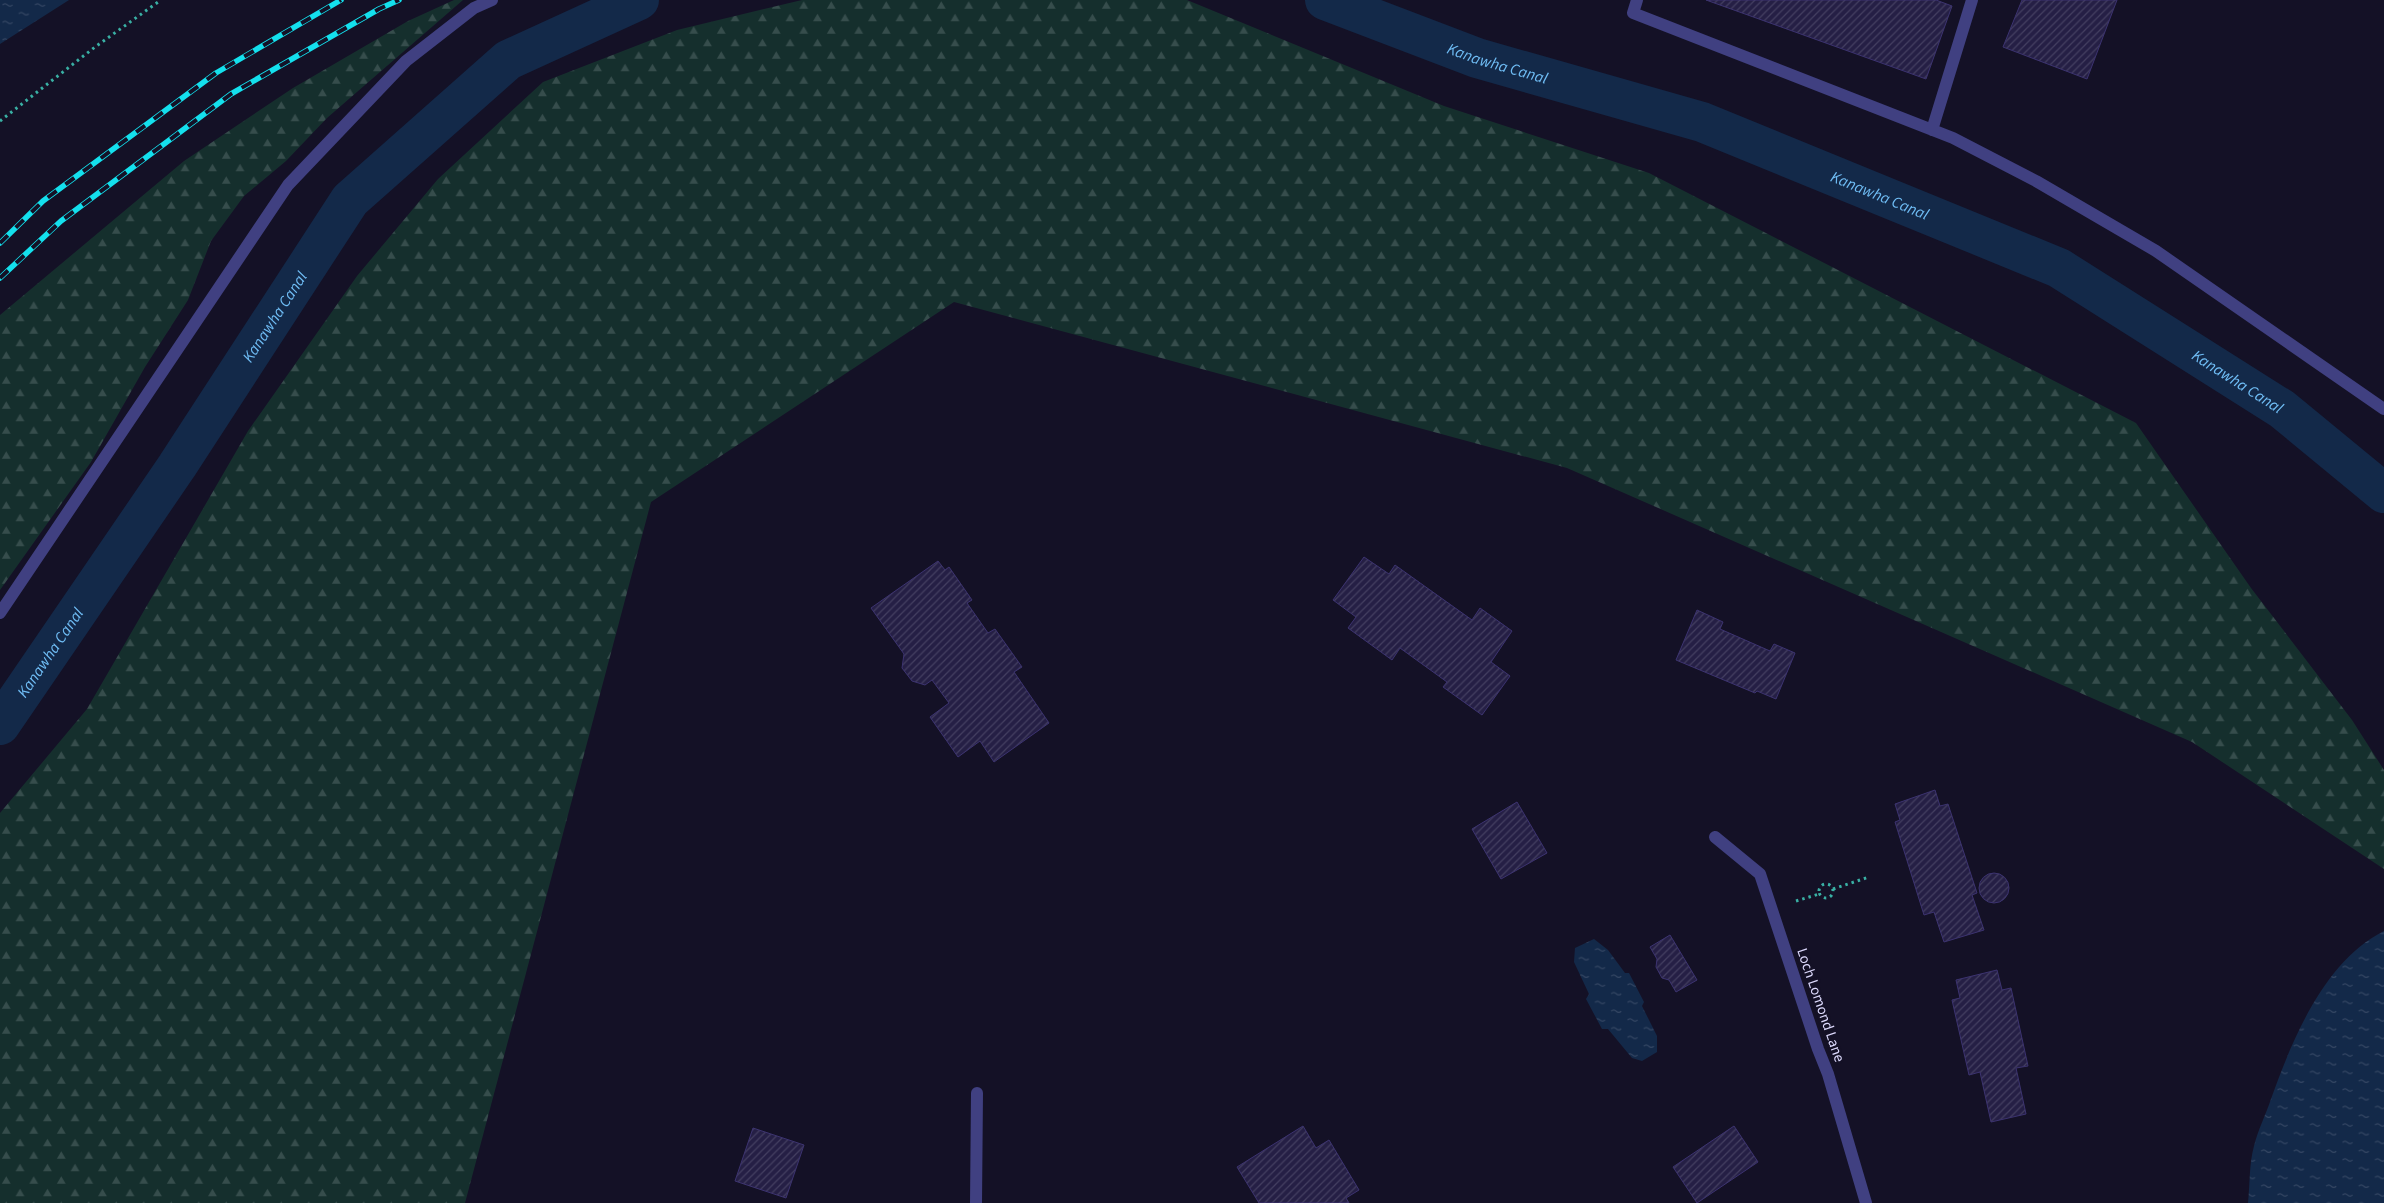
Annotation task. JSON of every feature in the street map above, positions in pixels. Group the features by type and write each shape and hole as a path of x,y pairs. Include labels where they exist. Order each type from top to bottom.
{"street":[{"path":"0,613 288,185 406,62 474,8 492,0"},
{"path":"1637,0 1633,13 1953,138 2036,181 2156,251 2384,410"},
{"path":"1932,130 1972,0"},
{"name":"Loch Lomond Lane","path":"1715,837 1760,874 1828,1074 1866,1203"},
{"path":"976,1203 977,1093"}],"path":[{"path":"0,121 95,47 161,0"},
{"path":"1833,889 1833,894 1829,898 1823,898 1819,894 1819,888 1824,884 1833,889 1870,877"}],"green space":[{"path":"454,0 463,0 327,118 286,161 244,196 211,241 188,300 145,367 91,462 0,590 0,315 184,161 293,88 408,21"},
{"path":"802,0 1187,0 1444,106 1649,173 2136,423 2251,588 2352,720 2384,770 2384,869 2192,742 1567,468 954,302 651,502 465,1203 0,1203 0,813 87,709 248,431 357,276 438,179 543,82 677,30"}],"water":[{"path":"0,0 69,0 0,44"},
{"path":"2384,931 2384,1203 2248,1203 2252,1153 2279,1076 2300,1028 2327,982 2344,962 2363,944"},
{"path":"1594,939 1608,950 1625,973 1629,973 1644,1002 1642,1006 1657,1036 1657,1052 1642,1061 1632,1058 1608,1029 1602,1029 1586,999 1589,994 1574,962 1575,948"}],"building":[{"path":"1706,0 1936,0 1952,6 1926,79"},
{"path":"2022,0 2117,0 2087,79 2003,47"},
{"path":"1364,557 1389,574 1395,565 1472,620 1480,608 1512,631 1491,662 1510,676 1482,715 1443,687 1447,682 1400,648 1392,660 1348,628 1356,617 1333,600"},
{"path":"938,561 945,570 949,567 972,600 967,603 988,633 995,629 1022,667 1014,672 1049,723 994,762 980,741 958,757 930,717 949,703 932,680 925,685 912,681 902,668 904,654 871,608"},
{"path":"1697,610 1723,622 1720,629 1770,651 1774,644 1795,653 1776,699 1757,691 1755,693 1676,660"},
{"path":"1935,790 1940,806 1948,804 1977,893 1972,895 1984,930 1944,942 1934,912 1924,915 1895,822 1900,820 1895,804"},
{"path":"1517,802 1547,853 1501,879 1472,829"},
{"path":"1994,873 2004,878 2009,888 2004,898 1994,903 1984,898 1979,888 1984,878"},
{"path":"1670,935 1697,980 1676,992 1669,980 1662,978 1656,967 1657,959 1650,947"},
{"path":"1997,970 2002,990 2011,988 2028,1066 2016,1068 2026,1114 1991,1122 1980,1072 1969,1075 1952,1000 1960,998 1956,980"},
{"path":"1303,1126 1316,1148 1329,1140 1359,1190 1346,1198 1349,1203 1259,1203 1237,1167"},
{"path":"1734,1126 1758,1162 1697,1203 1673,1167"},
{"path":"753,1128 804,1145 786,1198 735,1181"}],"waterway":[{"name":"Kanawha Canal","path":"0,725 177,466 350,200 508,60 639,0"},
{"name":"Kanawha Canal","path":"1325,0 1477,58 1702,122 2059,268 2282,409 2384,493"}],"railway":[{"path":"0,243 43,201 216,73 341,0"},
{"path":"0,278 61,221 231,94 379,9 399,0"}]}
